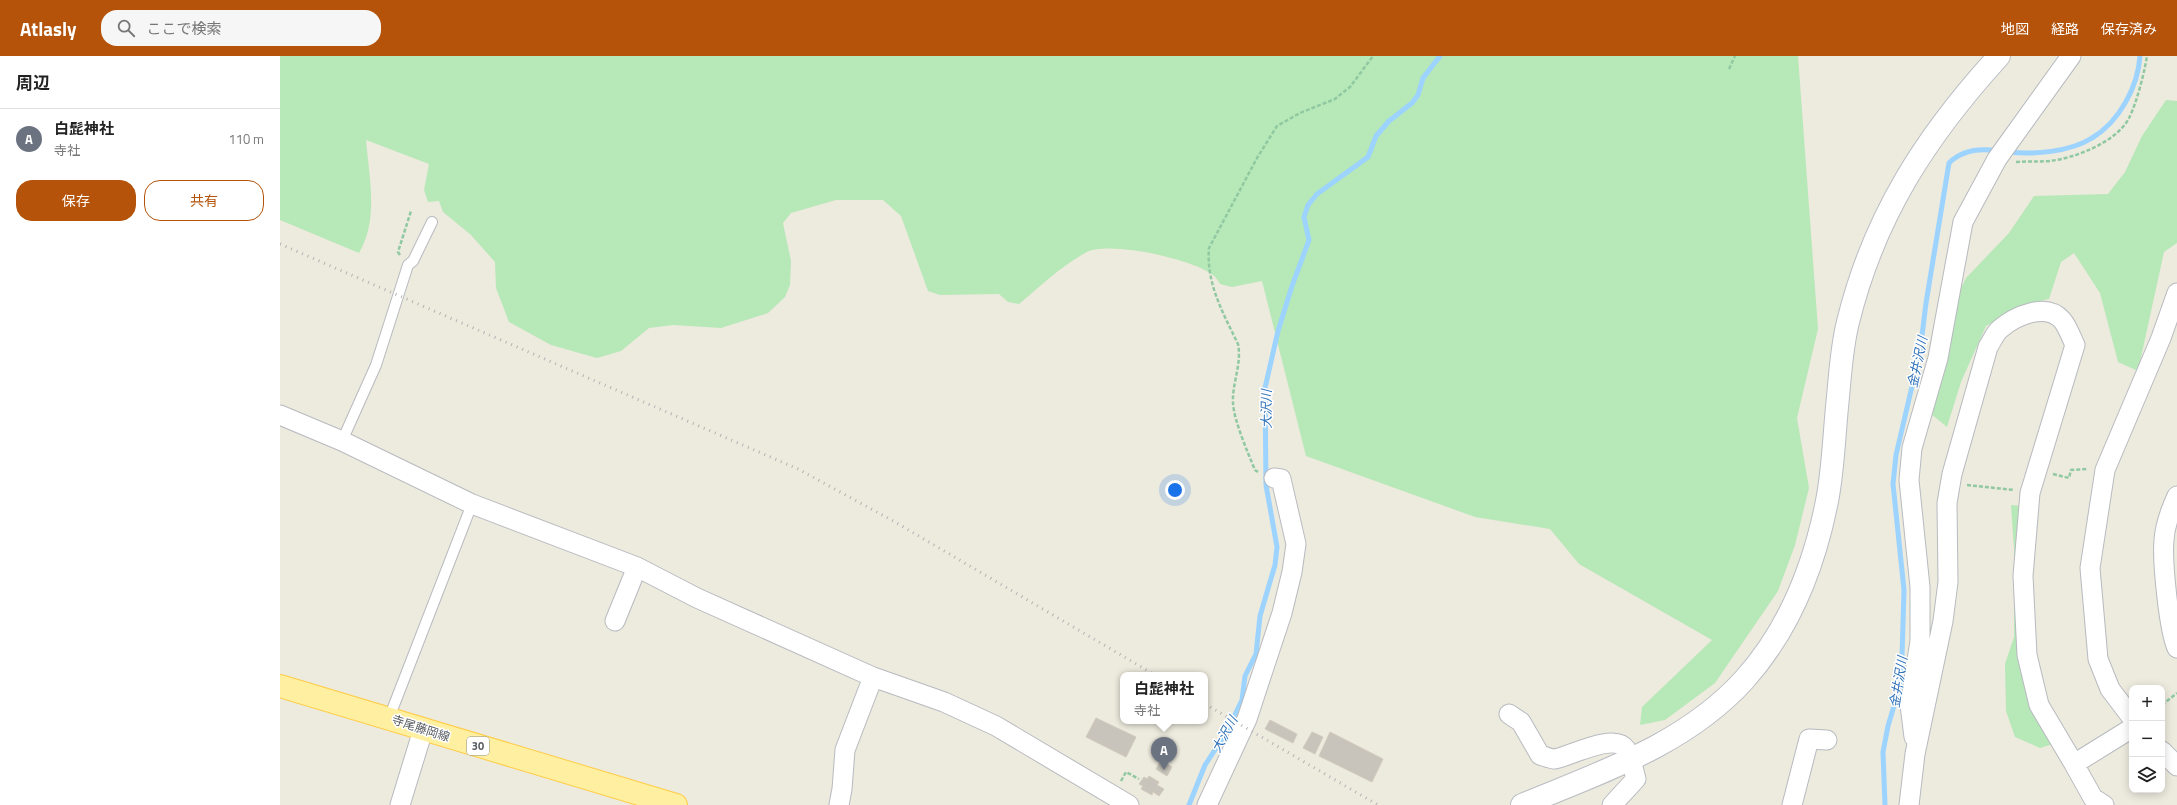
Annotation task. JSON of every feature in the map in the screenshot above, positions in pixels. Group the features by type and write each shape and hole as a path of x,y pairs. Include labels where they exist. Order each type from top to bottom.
{"main road":[{"name":"寺尾藤岡線","path":"280,686 676,805"}],"street":[{"path":"1522,805 1631,760 1677,736 1711,710 1743,681 1779,633 1800,596 1814,554 1827,500 1848,323 1867,263 1891,203 1926,145 1974,84 1999,56"},
{"path":"1915,754 1910,704 1920,641 1920,595 1909,480 1912,448 1938,358 1963,222 2008,142 2071,56"},
{"path":"2129,714 2110,688 2098,659 2090,568 2105,470 2169,336 2177,293"},
{"path":"1909,805 1915,754 1943,621 1948,582 1947,503 1951,483 1988,347 1999,330 2017,317 2048,311 2062,319 2074,345 2030,493 2023,576 2027,655 2039,705 2093,798 2104,805"},
{"path":"280,414 342,441 472,504 637,567 697,598 873,677 944,702 996,726 1129,805"},
{"path":"1207,805 1247,719 1282,613 1292,572 1296,544 1282,479 1267,475"},
{"path":"2177,496 2171,511 2164,540 2167,593 2177,648"},
{"path":"615,621 637,567"},
{"path":"839,805 842,789 844,750 873,677"},
{"path":"1509,714 1521,722 1540,755 1553,759 1594,746 1616,743 1625,748 1631,760 1636,779 1612,805"},
{"path":"400,805 423,730"},
{"path":"2074,764 2129,730"},
{"path":"1792,805 1809,739 1827,740"},
{"path":"2165,754 2177,766"}],"lane":[{"path":"342,441 376,365 408,265 413,261 432,222"},
{"path":"390,718 472,504"}],"path":[{"path":"1267,475 1255,470 1247,450 1233,404 1240,354 1238,344 1212,286 1208,260 1209,248 1257,158 1277,126 1300,113 1335,99 1350,87 1373,56"},
{"path":"1729,69 1735,56"},
{"path":"1996,161 2051,160 2084,152 2105,142 2120,130 2129,118 2147,56"},
{"path":"408,265 398,252 411,211"},
{"path":"2037,469 2069,478 2071,470 2105,470"},
{"path":"1951,483 2020,491 2021,502 2029,502"},
{"path":"2165,703 2177,694"}],"green space":[{"path":"280,56 1798,56 1818,329 1797,418 1809,488 1795,545 1778,591 1715,683 1665,720 1640,725 1642,707 1712,640 1579,564 1550,529 1475,517 1306,456 1262,281 1232,287 1220,284 1214,276 1203,269 1188,263 1151,253 1132,250 1098,249 1087,252 1069,263 1019,304 1008,302 999,294 940,295 928,291 901,216 883,200 836,200 791,213 783,223 791,261 790,285 785,297 768,313 721,328 673,325 649,328 621,351 597,358 551,345 509,322 496,288 495,262 471,235 443,212 439,201 428,202 424,190 429,164 366,140 371,212 365,240 359,253 280,220"},
{"path":"2166,100 2177,101 2177,243 2164,252 2138,371 2118,362 2100,293 2074,253 2061,262 2049,299 2024,305 1986,326 1961,382 1947,427 1924,408 1941,329 1966,278 2009,233 2034,196 2108,194 2125,172 2142,136"},
{"path":"2011,505 2022,506 2017,555 2053,744 2040,748 2015,737 2006,711 2005,664 2014,637 2014,549"}],"building":[{"path":"1096,718 1136,737 1126,757 1086,737"},
{"path":"1270,720 1297,734 1293,743 1265,729"},
{"path":"1312,732 1323,737 1315,754 1303,748"},
{"path":"1330,732 1383,759 1372,782 1319,756"},
{"path":"1161,760 1172,767 1167,776 1156,769"},
{"path":"1149,776 1159,782 1157,785 1164,789 1159,796 1153,792 1152,795 1141,789 1143,786 1139,784 1144,777 1147,779"}],"waterway":[{"name":"大沢川","path":"1189,805 1205,765 1226,733 1242,700 1245,676 1256,654 1260,616 1275,565 1277,547 1266,485 1265,388 1278,331 1292,286 1309,240 1304,217 1308,205 1317,194 1368,157 1376,136 1389,121 1412,103 1418,95 1423,78 1440,56"},
{"name":"金井沢川","path":"2008,152 2040,153 2073,147 2083,143 2102,131 2111,123 2125,103 2135,80 2140,56"},
{"name":"金井沢川","path":"1885,805 1883,752 1888,726 1899,689 1902,657 1904,590 1893,484 1896,455 1920,352 1926,303 1949,163 1960,155 1972,151 1998,151"}],"railway":[{"path":"280,244 798,469 895,522 1150,672"},
{"path":"1208,706 1378,805"}],"place":[{"name":"白髭神社","path":"1164,770"}]}
